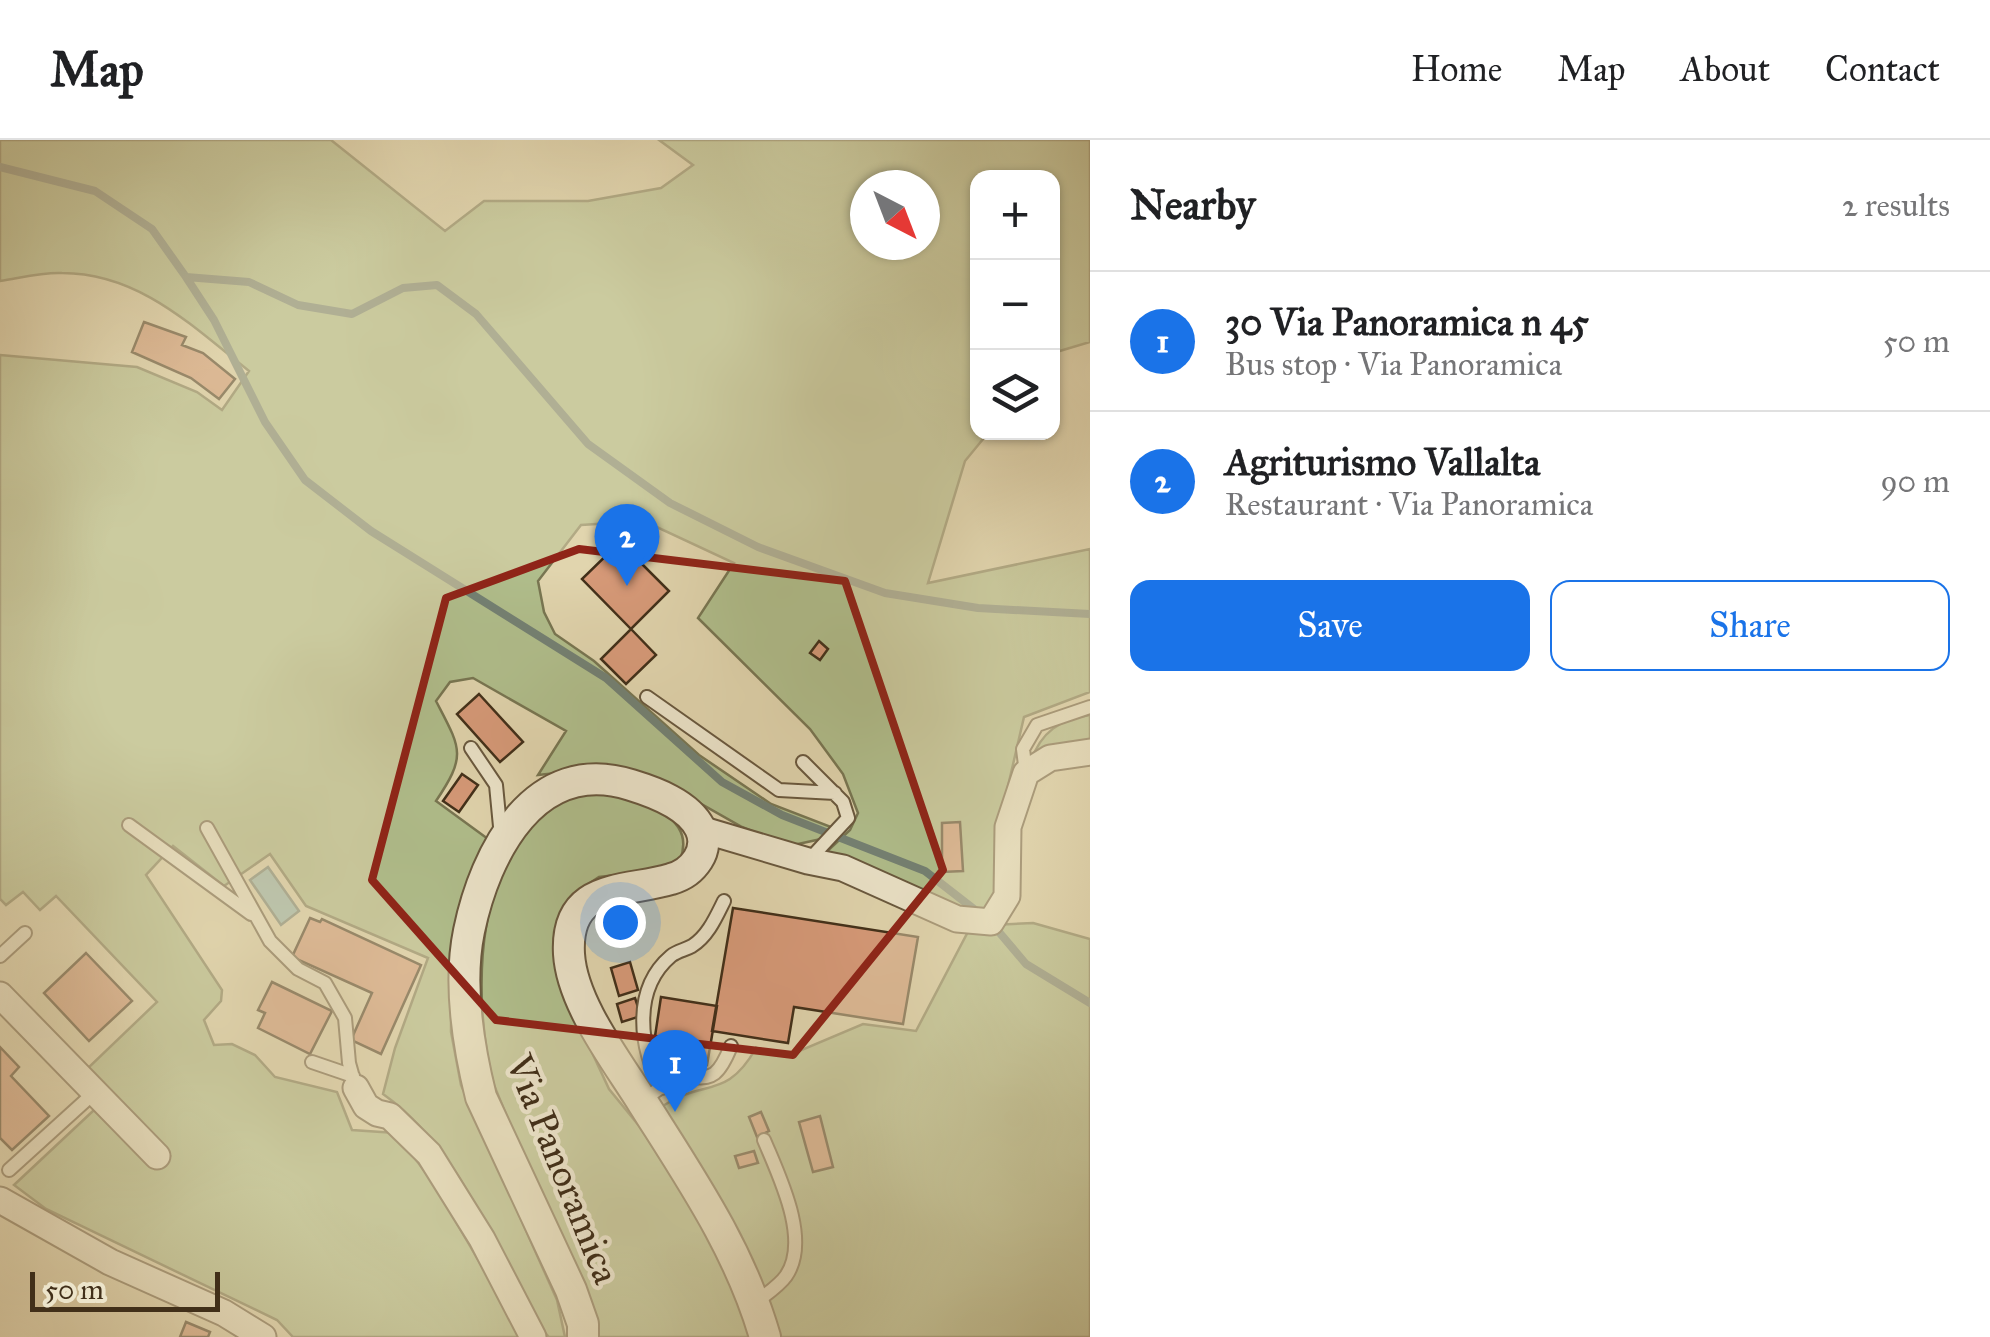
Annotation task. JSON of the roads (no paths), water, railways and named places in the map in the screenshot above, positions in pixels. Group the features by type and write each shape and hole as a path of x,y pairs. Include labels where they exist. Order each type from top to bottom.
{"street":[{"path":"765,1337 756,1303 733,1248 652,1094 578,992 570,968 569,944 575,921 585,905 600,893 672,879 687,870 700,858 704,843 700,829 817,854 957,919 991,922 1007,896 1008,827 1026,773 1050,758 1090,752"},
{"name":"Via Panoramica","path":"583,1337 572,1290 481,1097 465,982 468,933 485,878 501,845 524,813 558,784 584,778 621,782 679,806 700,829"},
{"path":"0,995 157,1156"},
{"path":"354,1082 366,1106 376,1114 390,1116 430,1154 482,1239 533,1337"},
{"path":"0,1200 110,1262 224,1312 264,1337"}],"lane":[{"path":"647,697 779,790 835,793"},
{"path":"1026,773 1022,749 1038,725 1090,706"},
{"path":"471,748 496,785 501,845"},
{"path":"803,762 835,793 848,818 817,854"},
{"path":"128,825 257,918"},
{"path":"207,828 270,941 298,969 325,984 346,1018 354,1082"},
{"path":"724,902 714,923 696,944 672,955 649,982 643,1035 652,1094 670,1082 708,1078 722,1070 732,1046"},
{"path":"0,956 25,933"},
{"path":"312,1062 354,1082"},
{"path":"10,1170 95,1092"},
{"path":"756,1303 787,1276 797,1236 764,1140"}],"water":[{"path":"268,867 299,911 281,925 250,880"}],"waterway":[{"path":"0,167 95,191 152,229 186,277 249,282 298,305 352,314 403,288 437,285 476,314 588,444 670,503 758,547 885,593 978,608 1090,614"},
{"path":"186,277 214,320 265,422 305,480 371,531 606,678 722,782 782,815 925,871 979,913"},
{"path":"993,925 1026,964 1090,1003"}],"place":[{"name":"Agriturismo Vallalta","path":"627,586"},
{"name":"30 Via Panoramica n 45","path":"675,1112"}]}
